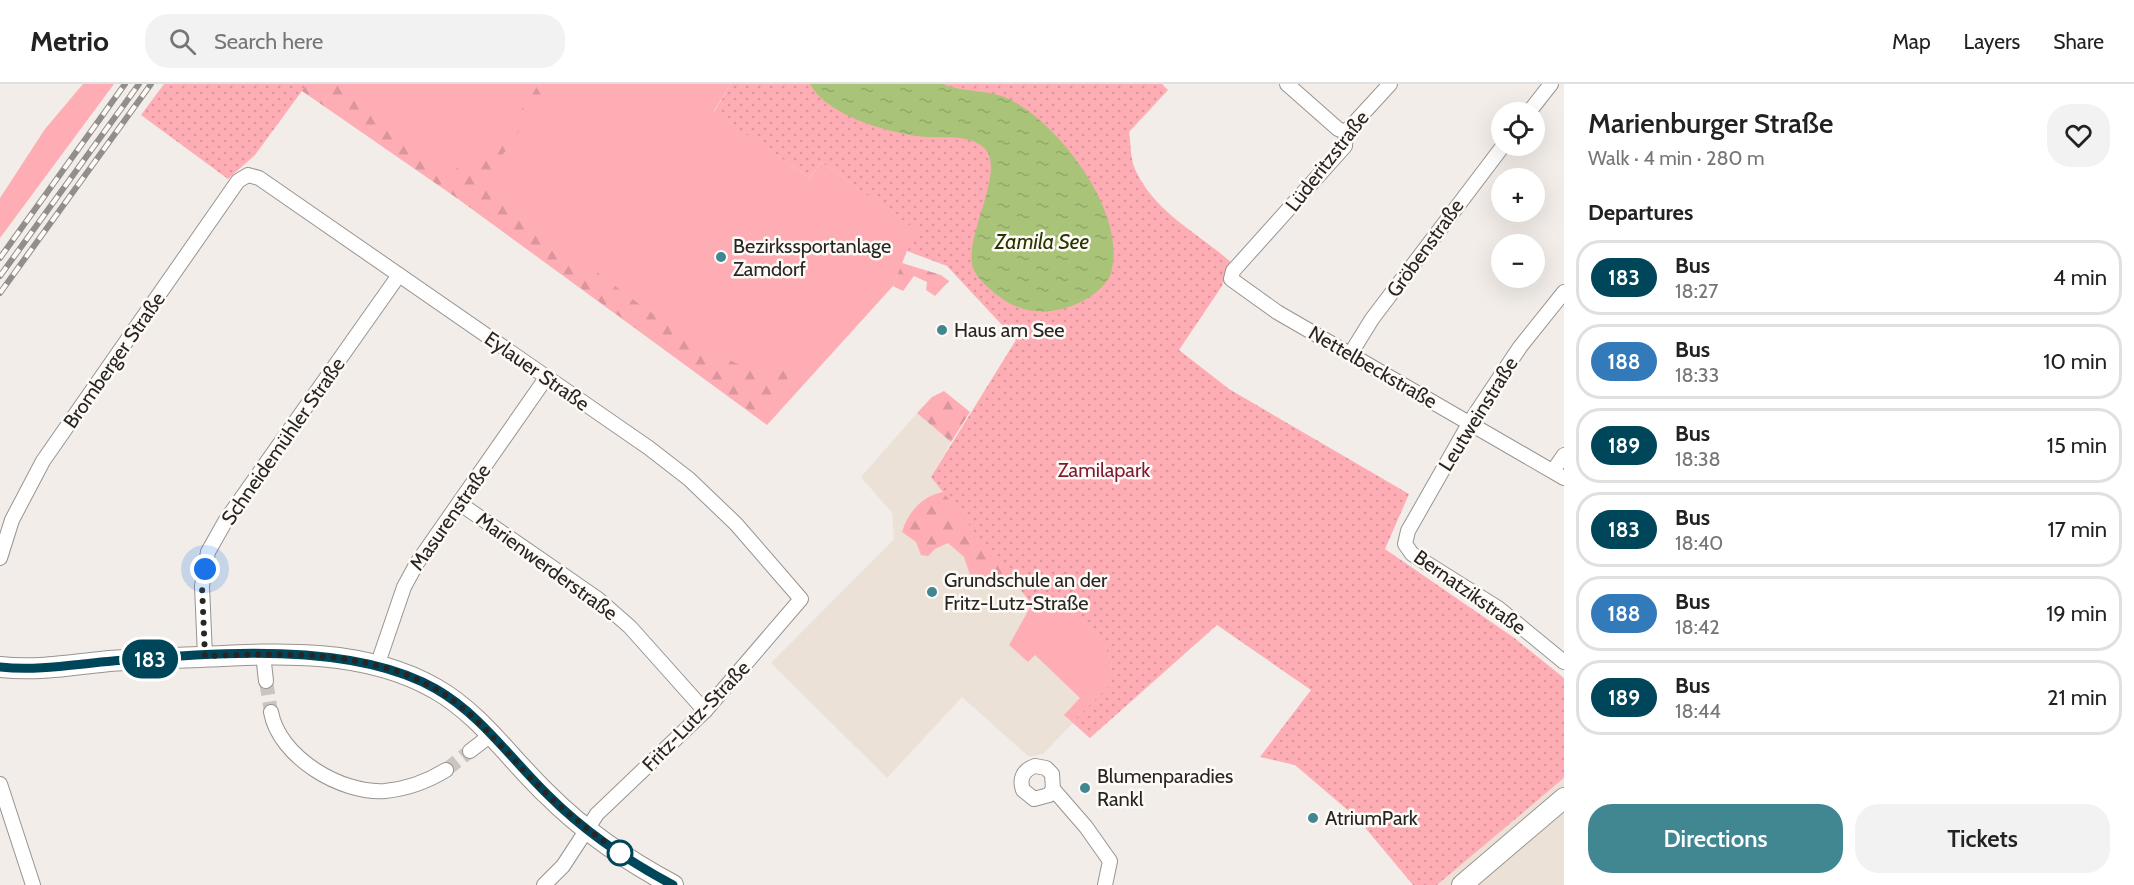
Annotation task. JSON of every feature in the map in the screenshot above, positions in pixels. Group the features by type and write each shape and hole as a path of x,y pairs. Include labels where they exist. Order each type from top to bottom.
{"street":[{"path":"1287,84 1338,129 1346,132"},
{"name":"Lüderitzstraße","path":"1265,238 1345,146 1346,132 1390,84"},
{"path":"1537,102 1551,84"},
{"name":"Gröbenstraße","path":"1351,353 1372,320 1495,156"},
{"name":"Eylauer Straße","path":"248,175 259,178 689,479 736,524 801,599"},
{"name":"Bromberger Straße","path":"0,558 12,520 43,461 238,181 248,175"},
{"name":"Nettelbeckstraße","path":"1265,238 1233,271 1231,279 1238,286 1277,312 1558,475"},
{"name":"Schneidemühler Straße","path":"205,656 202,586 208,552 226,520 399,275"},
{"name":"Leutweinstraße","path":"1405,543 1408,531 1470,422 1520,347 1564,292"},
{"name":"Masurenstraße","path":"377,666 404,587 417,562 546,378"},
{"path":"1558,475 1564,455"},
{"name":"Marienwerderstraße","path":"459,503 598,598 630,627 705,711"},
{"name":"Bernatzikstraße","path":"1405,543 1412,554 1498,608 1564,662"},
{"name":"Fritz-Lutz-Straße","path":"544,885 563,866 597,814 705,711 801,599"},
{"path":"263,654 266,681"},
{"path":"0,667 35,669 136,659 263,654 314,655 377,666 434,688 461,706 549,796 587,830 671,885"},
{"path":"271,712 284,740 302,760 344,784 383,791 418,783 446,770"},
{"path":"470,751 491,735"},
{"path":"0,784 33,885"},
{"path":"1053,789 1086,827 1110,861 1105,885"},
{"path":"1462,885 1564,798"}],"shaded area":[{"name":"Grundschule an der Fritz-Lutz-Straße","path":"917,413 951,442 931,477 1032,604 1112,683 1043,754 1029,757 962,697 887,778 771,663 894,539 892,513 861,477"},
{"path":"1564,779 1564,885 1437,885 1507,825"}],"green space":[{"path":"83,84 114,84 0,238 0,198 45,129"},
{"path":"164,84 307,84 255,155 228,179 141,115"},
{"path":"302,84 356,84 444,177 497,136 521,111 538,84 552,84 483,183 649,311 720,355 758,373 785,355 795,361 780,396 758,417 461,201 302,91"},
{"name":"Bezirkssportanlage Zamdorf","path":"351,84 731,84 714,111 810,178 821,162 920,232 907,251 893,286 767,425 461,201"},
{"name":"Zamilapark","path":"731,84 1162,84 1168,90 1129,132 1133,165 1143,184 1165,210 1232,263 1226,270 1222,286 1179,350 1229,389 1409,494 1385,549 1513,637 1564,678 1564,778 1437,885 1413,885 1357,818 1295,765 1260,757 1311,690 1217,625 1090,738 1072,722 1112,683 1111,662 1105,647 1091,629 1063,607 1046,598 1032,604 931,477 1016,340 947,266 907,251 919,232 821,162 810,178 714,112"},
{"path":"902,263 941,275 949,281 935,296 926,290 927,282 914,276 903,291 893,286"},
{"path":"944,391 970,412 951,442 917,413 932,397"},
{"path":"943,492 1133,637 1090,738 1072,722 1112,683 1111,662 1105,647 1091,629 1063,607 1046,598 1032,604 1012,579 992,589 973,584 964,557 948,543 935,549 928,556 921,555 916,542 902,532 908,518 922,501"},
{"path":"1046,598 1063,607 1091,629 1105,647 1111,662 1112,683 1072,722 1064,715 1080,698 1035,655 1028,662 1009,645 1032,604"}],"water":[{"name":"Zamila See","path":"810,84 943,84 1001,96 1028,111 1067,148 1084,171 1098,196 1108,221 1113,246 1112,269 1107,281 1086,299 1058,310 1033,311 1017,307 1004,300 983,283 975,273 971,254 989,183 991,166 988,153 979,144 966,139 912,135 862,122 831,106"}],"tunnel":[{"path":"266,681 271,712"},
{"path":"446,770 470,751"}],"railway":[{"path":"0,258 125,84"},
{"path":"0,276 139,84"},
{"path":"0,293 151,84"}],"bus line":[{"name":"183","path":"0,667 35,669 136,659 286,654 347,660 403,674 434,688 461,706 549,796 587,830 673,885"}],"place":[{"name":"Bezirkssportanlage Zamdorf","path":"721,257"},
{"name":"Haus am See","path":"942,330"},
{"name":"Grundschule an der Fritz-Lutz-Straße","path":"932,592"},
{"name":"Blumenparadies Rankl","path":"1085,788"},
{"name":"AtriumPark","path":"1313,818"}],"route":[{"path":"205,569 202,586 205,656 314,655 377,666 421,681 461,706 549,796 587,830 620,853"}]}
